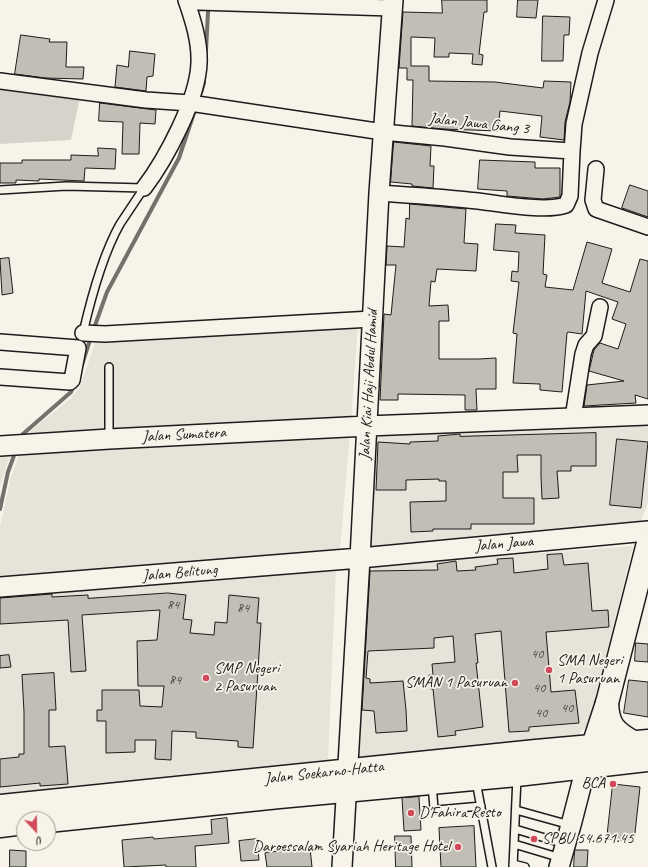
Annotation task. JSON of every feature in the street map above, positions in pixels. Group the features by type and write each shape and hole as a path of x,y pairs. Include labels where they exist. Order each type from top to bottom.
{"main road":[{"path":"586,767 607,703 648,543"},
{"path":"607,703 607,717 612,726 621,736 640,742"},
{"name":"Jalan Soekarno-Hatta","path":"56,820 593,746 640,742"},
{"name":"Jalan Soekarno-Hatta","path":"0,806 348,780 432,783 648,760"},
{"path":"0,826 16,824"}],"street":[{"path":"379,193 469,200 542,208 558,208 566,205 570,196 574,124 590,53 606,0"},
{"path":"144,188 168,151 192,103 198,76 199,61 190,1 219,3 392,4"},
{"name":"Jalan Kiai Haji Abdul Hamid","path":"342,867 348,780 379,193 392,4"},
{"name":"Jalan Jawa Gang 3","path":"0,81 146,100 192,103 383,132 445,138 510,147 572,151"},
{"path":"596,169 593,200 596,209 648,227"},
{"path":"573,418 583,354 586,345 594,336 600,307"},
{"path":"85,333 105,334 372,319"},
{"path":"0,342 78,348 72,380 70,382 0,377"},
{"name":"Jalan Sumatera","path":"2,446 367,426 648,415"},
{"name":"Jalan Jawa","path":"360,558 648,531"},
{"name":"Jalan Belitung","path":"0,587 360,558"},
{"path":"561,857 586,767"}],"lane":[{"path":"0,190 66,186 144,188"},
{"path":"78,348 85,333 92,295 109,250 120,224 144,188"},
{"path":"109,367 109,439"},
{"path":"517,775 513,865 525,867"},
{"path":"476,779 492,867"},
{"path":"432,783 434,808 437,810 481,806"},
{"path":"516,810 571,825"},
{"path":"515,829 561,857"},
{"path":"514,844 561,857"}],"shaded area":[{"path":"0,81 81,92 71,140 0,144"},
{"path":"358,324 351,420 26,435 71,398 80,387 97,337"},
{"path":"648,421 648,502 639,527 354,551 362,432"},
{"path":"350,433 340,549 0,581 0,527 11,477 21,449"},
{"path":"0,457 9,457 0,487"},
{"path":"633,546 589,724 568,745 346,765 354,567"},
{"path":"336,569 328,762 0,796 0,594"}],"building":[{"path":"442,0 487,0 487,12 484,12 479,54 483,55 482,65 472,64 473,54 449,53 449,57 434,57 435,38 411,37 411,66 429,66 429,81 495,82 543,88 544,81 571,82 570,102 565,122 564,140 540,137 542,116 500,111 498,131 412,126 413,80 407,80 407,68 399,68 403,12 442,13"},
{"path":"518,0 538,0 536,18 517,17"},
{"path":"543,16 570,17 569,35 564,35 563,61 542,61"},
{"path":"21,35 50,39 49,42 67,42 66,67 84,67 83,79 45,78 15,74"},
{"path":"130,51 155,54 153,76 147,77 146,91 115,87 117,65 128,67"},
{"path":"100,103 156,110 155,124 140,123 139,154 122,154 123,122 99,121"},
{"path":"394,142 431,146 430,166 434,166 433,188 391,182"},
{"path":"98,148 116,149 115,169 85,168 84,181 39,179 39,181 16,180 16,183 0,183 0,163 22,163 22,160 71,160 71,155 98,156"},
{"path":"480,160 535,162 535,168 560,168 560,197 543,199 507,196 507,191 478,189"},
{"path":"630,185 648,191 648,217 622,208"},
{"path":"410,204 466,209 464,243 478,244 476,271 437,269 435,282 431,281 429,306 448,305 449,321 439,321 439,359 496,358 496,389 476,389 477,410 465,410 465,395 398,394 398,400 380,400 384,314 391,315 396,265 386,265 387,246 404,247 406,218 409,219"},
{"path":"496,224 516,225 515,233 545,235 543,274 547,275 545,287 573,290 587,242 612,249 602,283 630,292 640,259 648,261 648,399 635,395 636,403 584,406 587,385 624,381 589,371 594,350 600,343 618,349 626,324 612,319 618,302 586,291 582,334 567,333 562,392 540,390 540,384 513,383 517,334 513,333 519,282 511,281 512,271 518,272 519,252 494,250"},
{"path":"9,258 13,293 2,295 0,259"},
{"path":"596,433 596,466 571,466 571,471 557,471 559,498 542,499 541,455 517,455 518,472 503,472 503,498 534,498 534,524 471,524 471,529 433,529 433,531 411,532 410,502 446,501 446,481 439,481 439,479 406,480 406,490 376,490 378,442 410,444 410,442 438,441 438,436 460,434 460,436"},
{"path":"617,439 648,442 641,508 610,505"},
{"path":"562,554 564,565 588,563 592,611 608,610 609,627 546,632 551,692 575,690 579,723 529,727 529,731 509,732 501,631 475,634 478,663 476,663 483,727 455,731 456,735 438,737 433,689 431,689 429,675 433,675 432,664 455,662 453,636 434,638 434,648 368,651 366,678 370,679 370,683 403,681 406,710 407,731 376,733 374,711 362,710 370,571 438,570 437,564 456,561 457,571 476,570 475,567 498,564 497,559 513,558 514,573 548,569 547,555"},
{"name":"SMP Negeri 2 Pasuruan","path":"168,593 186,595 183,619 192,620 190,633 214,635 215,622 227,623 229,595 259,598 257,623 261,623 253,748 238,747 238,741 196,738 196,732 172,731 171,760 155,759 156,740 135,740 135,752 106,753 106,721 97,721 97,710 102,710 102,690 139,690 140,706 162,707 164,686 138,686 137,641 157,640 160,610 82,615 86,671 71,672 68,620 0,624 0,598 52,594 52,597 88,595 88,598"},
{"path":"636,643 648,644 648,662 635,661"},
{"path":"9,655 11,667 0,668 0,656"},
{"path":"54,673 56,710 49,710 49,747 65,746 68,784 40,786 40,783 0,787 0,759 19,757 19,754 24,754 22,675"},
{"path":"629,680 648,682 648,717 624,713"},
{"path":"613,784 640,787 634,842 607,839"},
{"name":"D'Fahira Resto","path":"419,797 421,830 404,831 402,798"},
{"path":"227,818 229,843 195,846 196,867 166,867 166,865 124,867 122,840 212,834 211,820"},
{"name":"Daroessalam Syariah Heritage Hotel","path":"474,826 476,867 441,867 439,828"},
{"name":"Daroessalam Syariah Heritage Hotel","path":"395,836 411,836 412,867 396,867"},
{"path":"257,839 259,860 241,861 239,841"},
{"path":"310,848 312,867 267,867 265,853"},
{"path":"10,850 26,851 26,867 10,867"},
{"path":"575,850 588,850 587,867 574,867"}],"waterway":[{"path":"206,51 207,6"},
{"path":"201,93 204,83 204,76"},
{"path":"93,331 107,292 179,158 196,107"},
{"path":"82,365 91,337"},
{"path":"20,440 23,434 71,392 74,384"},
{"path":"0,509 8,472 16,450"}],"place":[{"name":"SMA Negeri 1 Pasuruan","path":"549,670"},
{"name":"SMP Negeri 2 Pasuruan","path":"206,678"},
{"name":"SMAN 1 Pasuruan","path":"515,683"},
{"name":"BCA","path":"613,784"},
{"name":"D'Fahira Resto","path":"411,813"},
{"name":"SPBU 54.671.45","path":"534,839"},
{"name":"Daroessalam Syariah Heritage Hotel","path":"458,847"}]}
